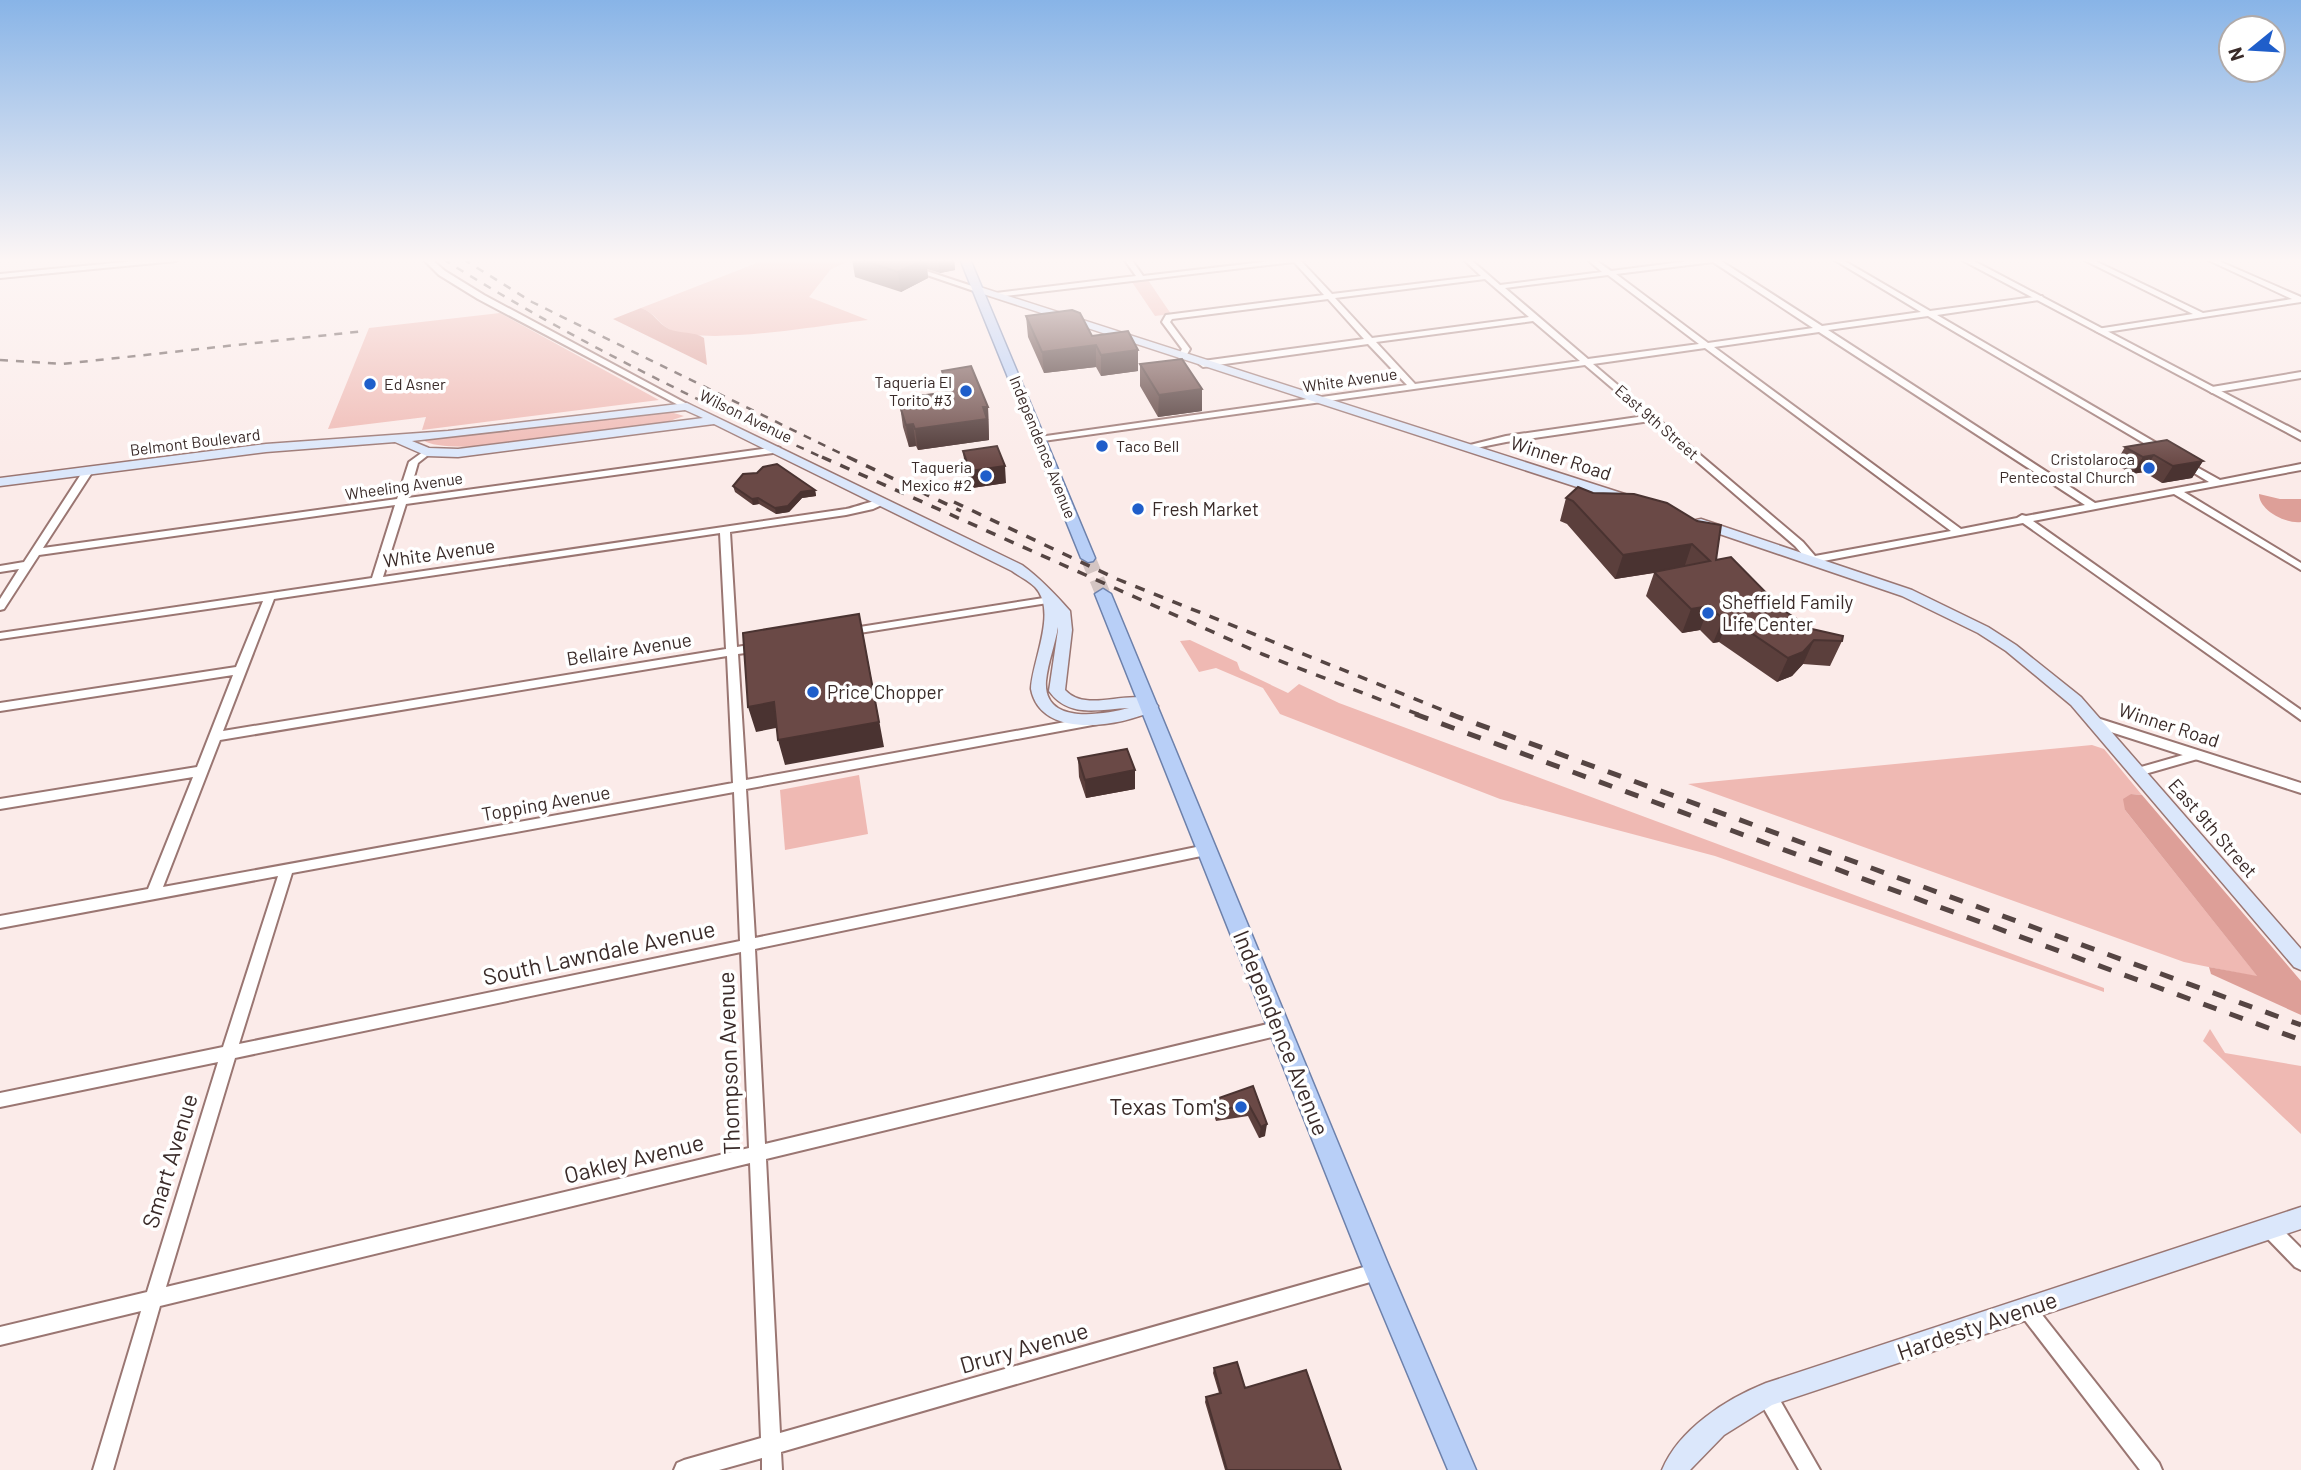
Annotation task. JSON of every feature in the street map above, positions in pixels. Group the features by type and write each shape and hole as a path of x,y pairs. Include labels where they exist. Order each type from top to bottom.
{"main road":[{"name":"Independence Avenue","path":"993,328 1088,558"},
{"name":"Winner Road","path":"1095,328 1638,503"},
{"name":"Wilson Avenue","path":"687,406 1017,568 1041,585 1050,600 1063,611 1065,630 1057,691 1063,700 1089,707 1127,703 1150,706"},
{"name":"Belmont Boulevard","path":"0,482 266,449 448,435 687,406"},
{"name":"Belmont Boulevard","path":"394,438 427,452 482,450 715,420"},
{"name":"Winner Road","path":"1687,519 1907,593 1983,630 2044,674 2094,722"},
{"name":"Independence Avenue","path":"1103,594 1378,1272 1462,1470"},
{"path":"1050,600 1051,623 1039,681 1040,697 1050,709 1065,716 1098,720 1119,718 1150,706"},
{"name":"East 9th Street","path":"2094,722 2301,962"},
{"name":"Hardesty Avenue","path":"1675,1470 1686,1452 1723,1418 1766,1395 2301,1218"}],"street":[{"name":"Wilson Avenue","path":"539,328 687,406"},
{"path":"1170,328 1186,349 1182,356"},
{"path":"1360,328 1413,387"},
{"path":"1203,364 1460,328"},
{"name":"East 9th Street","path":"1546,328 1799,544 1813,560"},
{"path":"1683,328 1958,530"},
{"name":"White Avenue","path":"1039,440 1831,328"},
{"path":"1953,328 2217,482"},
{"path":"2094,328 2301,437"},
{"path":"2100,331 2121,328"},
{"path":"1821,329 2091,505"},
{"path":"2212,390 2301,375"},
{"path":"1469,449 1506,439 1652,418"},
{"name":"Wheeling Avenue","path":"36,552 777,450"},
{"path":"377,580 414,462 427,452"},
{"path":"1813,560 1958,530 2301,467"},
{"path":"0,607 88,471"},
{"path":"2174,490 2301,567"},
{"name":"White Avenue","path":"0,636 846,512 870,508 881,502"},
{"path":"2022,518 2301,716"},
{"name":"Thompson Avenue","path":"725,529 741,787 772,1470"},
{"path":"0,569 27,565"},
{"path":"153,894 270,596"},
{"path":"830,635 1050,600"},
{"name":"Bellaire Avenue","path":"214,737 778,644"},
{"path":"0,707 240,670"},
{"name":"Topping Avenue","path":"0,922 1098,720"},
{"name":"Winner Road","path":"2094,722 2301,788"},
{"path":"2138,772 2197,755"},
{"path":"0,804 200,771"},
{"name":"South Lawndale Avenue","path":"0,1100 1206,850"},
{"name":"Smart Avenue","path":"103,1470 287,869"},
{"name":"Oakley Avenue","path":"0,1336 1280,1028"},
{"path":"2269,1228 2301,1261"},
{"name":"Drury Avenue","path":"684,1470 1378,1272"},
{"path":"2026,1308 2152,1470"},
{"path":"1766,1395 1810,1470"}],"shaded area":[{"path":"369,328 527,328 659,400 422,430 426,417 328,429"},
{"path":"631,328 667,328 696,334 704,338 707,365"},
{"path":"667,328 808,328 711,336"},
{"path":"667,411 684,416 661,424 499,445 465,447 439,445 423,440"},
{"path":"2259,494 2280,499 2301,499 2301,522 2288,521 2274,515 2263,505"},
{"path":"1190,640 1237,662 1240,670 1288,693 1299,684 1339,703 2104,988 2104,992 1715,856 1500,799 1280,714 1263,688 1216,668 1199,672 1180,641"},
{"path":"2092,745 2104,749 2142,795 2131,794 2125,810 2258,977 2184,962 1688,784"},
{"path":"859,775 868,834 785,850 780,790"},
{"path":"2131,794 2142,795 2301,981 2301,1015 2211,974 2209,967 2257,976 2125,810 2123,799"},
{"path":"2210,1029 2225,1053 2301,1066 2301,1134 2203,1041"}],"building":[{"path":"1031,328 1088,328 1092,336 1128,331 1138,350 1101,355 1096,345 1042,352"},
{"path":"1182,359 1202,389 1159,395 1140,364"},
{"path":"971,366 988,407 983,407 987,419 915,429 913,424 906,425 900,406 912,404 910,397 949,392 942,371"},
{"path":"2167,440 2203,461 2173,466 2154,455 2143,457 2125,447"},
{"path":"997,446 1005,466 970,471 963,451"},
{"path":"777,464 815,490 801,492 788,506 775,508 758,498 752,499 733,486 743,474 757,473 763,467"},
{"path":"1578,487 1593,493 1634,494 1667,503 1697,521 1721,525 1716,560 1731,557 1783,610 1812,629 1843,636 1842,641 1814,640 1803,652 1788,658 1729,618 1723,619 1709,606 1691,609 1654,572 1710,561 1692,544 1623,555 1573,501 1566,498"},
{"name":"Price Chopper","path":"859,614 879,722 778,740 774,702 748,707 743,633"},
{"path":"1127,749 1135,770 1085,780 1078,758"},
{"path":"1253,1086 1267,1124 1261,1127 1249,1105 1217,1110 1213,1100"},
{"path":"1237,1362 1245,1388 1306,1370 1341,1470 1227,1470 1206,1397 1221,1393 1214,1368"}],"tunnel":[{"path":"1088,558 1103,594"}],"railway":[{"path":"560,328 728,414 826,459"},
{"path":"584,328 852,459"},
{"path":"0,360 62,364 365,331"},
{"path":"822,457 1262,654 1420,715"},
{"path":"848,457 961,511"},
{"path":"954,502 1117,579 1455,715"},
{"path":"1415,714 2301,1040"},
{"path":"1450,714 2301,1025"}],"place":[{"name":"Ed Asner","path":"370,384"},
{"name":"Taqueria El Torito #3","path":"966,391"},
{"name":"Taco Bell","path":"1102,446"},
{"name":"Cristolaroca Pentecostal Church","path":"2149,468"},
{"name":"Taqueria Mexico #2","path":"986,476"},
{"name":"Fresh Market","path":"1138,509"},
{"name":"Sheffield Family Life Center","path":"1708,613"},
{"name":"Price Chopper","path":"813,692"},
{"name":"Texas Tom's","path":"1241,1107"}]}
